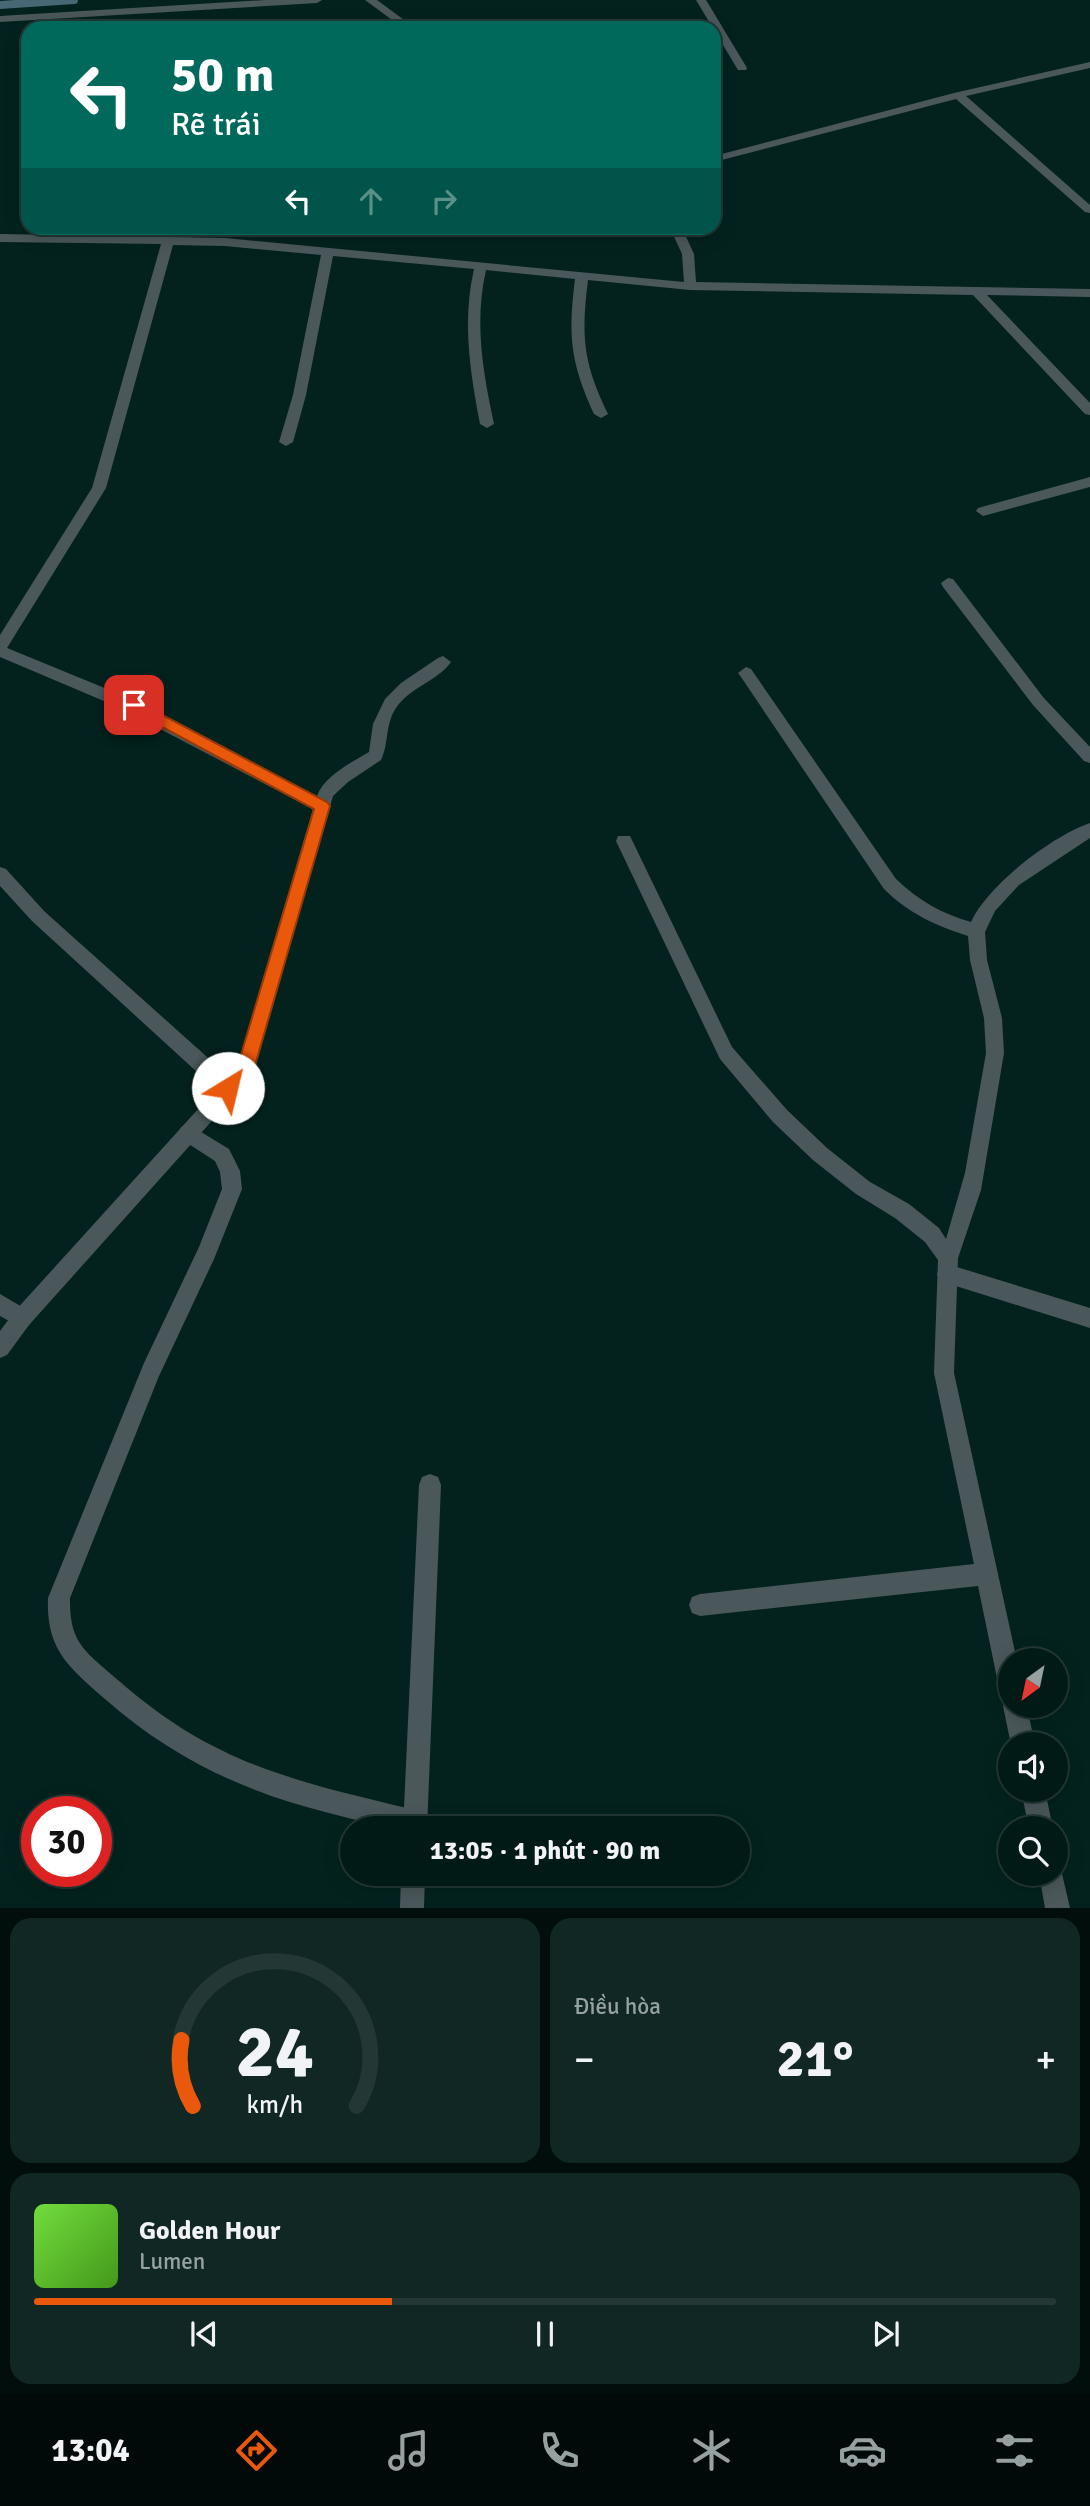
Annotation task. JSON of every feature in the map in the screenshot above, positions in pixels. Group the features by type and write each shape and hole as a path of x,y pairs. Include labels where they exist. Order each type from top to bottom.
{"street":[{"path":"0,19 317,0"},
{"path":"370,0 400,21"},
{"path":"701,0 714,21"},
{"path":"117,21 118,12"},
{"path":"721,33 742,68"},
{"path":"721,157 958,95 1090,65"},
{"path":"958,95 1089,210"},
{"path":"0,238 63,235"},
{"path":"96,235 328,251 690,286 1090,293"},
{"path":"679,235 688,254 690,286"},
{"path":"168,241 99,488 0,649 65,673 134,705 322,806"},
{"path":"286,442 301,398 314,309 328,251"},
{"path":"481,265 475,289 471,345 487,424"},
{"path":"582,275 575,331 577,356 601,414"},
{"path":"977,292 1090,411"},
{"path":"983,511 1090,482"},
{"path":"948,583 1038,701 1090,757"},
{"path":"0,1348 22,1318 246,1069 322,806 332,785 375,757 381,724 392,702 414,681 443,662"},
{"path":"746,673 890,884 904,900 925,913 977,930"},
{"path":"1002,1648 944,1373 947,1266 963,1228 972,1191 995,1061 995,1028 975,938 991,905 1018,877 1090,830"},
{"path":"624,841 726,1053 780,1116 820,1154 932,1235 947,1266 1090,1318"},
{"path":"0,874 38,916 228,1088"},
{"path":"188,1133 222,1155 230,1171 232,1188 207,1252 151,1370 60,1598 57,1620 62,1639 139,1714 187,1746 254,1779 381,1816"},
{"path":"0,1304 22,1318"},
{"path":"415,1816 430,1485"},
{"path":"700,1605 986,1574"},
{"path":"412,1908 413,1886"},
{"path":"1053,1886 1058,1908"}],"waterway":[{"path":"0,5 74,0"}],"route":[{"path":"134,705 322,806 246,1069 228,1088"}]}
